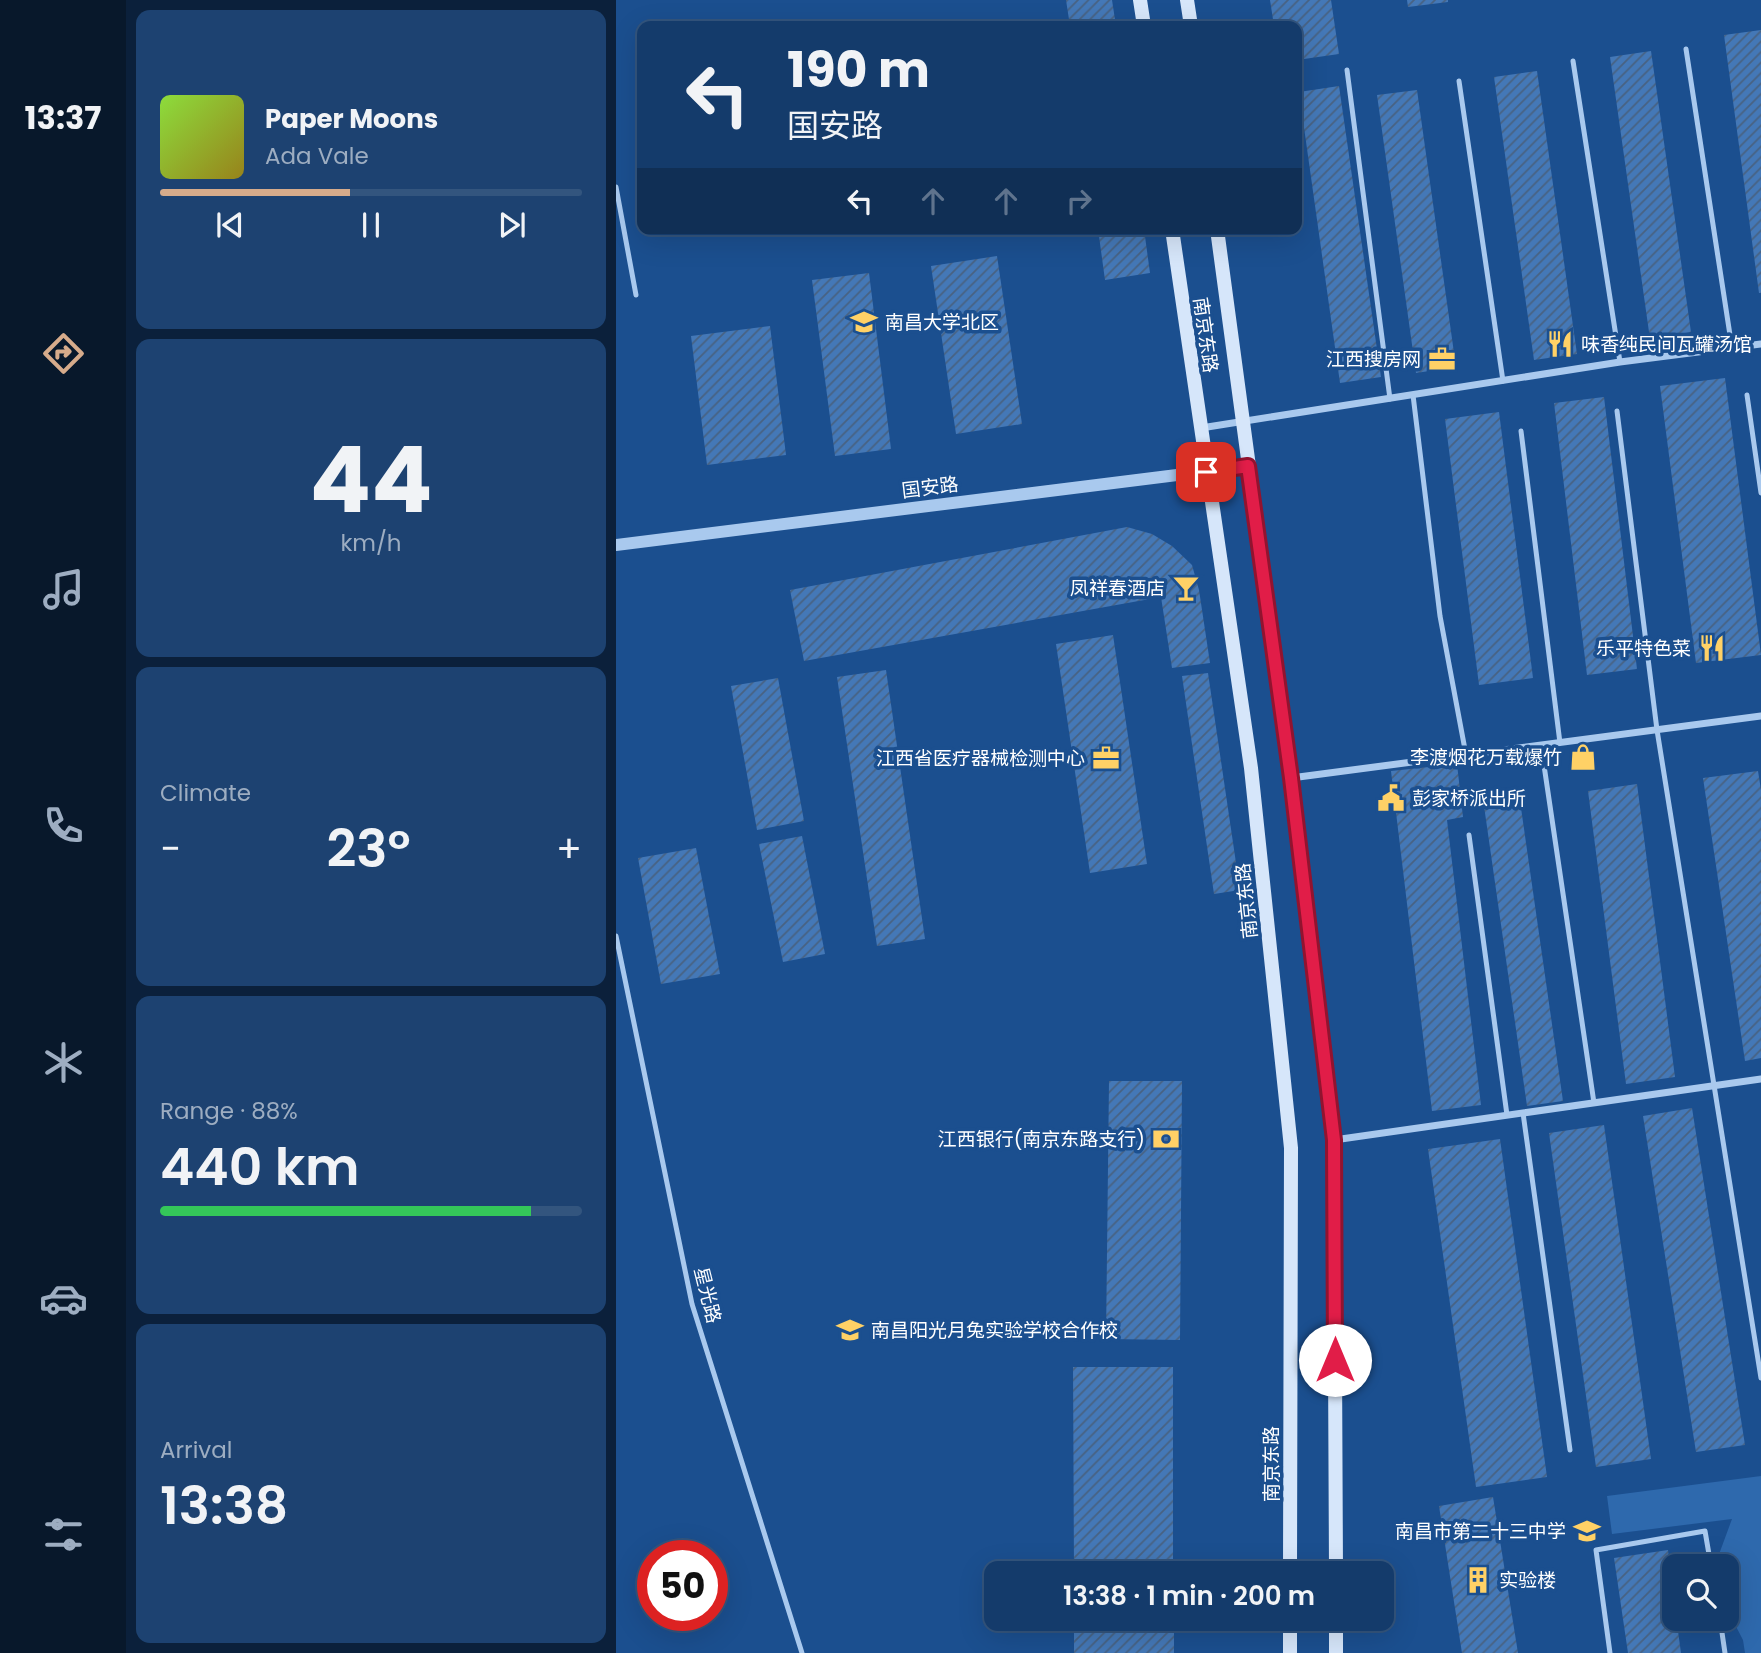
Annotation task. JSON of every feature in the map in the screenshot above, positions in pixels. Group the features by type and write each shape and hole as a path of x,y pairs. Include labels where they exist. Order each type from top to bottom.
{"main road":[{"path":"1140,0 1143,21"},
{"path":"1187,0 1190,21"},
{"name":"南京东路","path":"1173,235 1199,428 1251,768 1292,1148 1290,1561"},
{"name":"南京东路","path":"1218,235 1291,778 1334,1140 1336,1561"},
{"path":"1290,1631 1290,1653"},
{"path":"1336,1631 1336,1653"}],"street":[{"path":"1199,428 1620,362 1761,344"},
{"name":"国安路","path":"616,545 1248,466"},
{"path":"1291,778 1761,716"},
{"path":"1334,1140 1761,1079"}],"lane":[{"path":"1686,49 1732,348"},
{"path":"1573,61 1620,362"},
{"path":"1347,70 1390,399"},
{"path":"1459,81 1503,381"},
{"path":"616,187 636,295"},
{"path":"1413,395 1440,616 1466,755"},
{"path":"1747,395 1761,494"},
{"path":"1617,411 1657,730 1761,1378"},
{"path":"1521,432 1560,743"},
{"path":"1541,745 1594,1103"},
{"path":"1469,835 1507,1115"},
{"name":"星光路","path":"616,936 692,1304 802,1653"},
{"path":"1523,1113 1570,1450"},
{"path":"1611,1653 1596,1550 1705,1531 1709,1554"},
{"path":"1722,1631 1725,1653"}],"shaded area":[{"path":"1761,1476 1761,1653 1745,1653 1738,1631 1739,1554 1719,1554 1732,1519 1612,1534 1607,1496"}],"building":[{"path":"1066,0 1112,0 1115,21 1069,21"},
{"path":"1270,0 1331,0 1339,54 1302,59 1302,21 1273,21"},
{"path":"1407,0 1448,0 1448,2 1408,7"},
{"path":"1761,30 1761,293 1759,293 1724,35"},
{"path":"1651,51 1691,332 1650,339 1610,57"},
{"path":"1537,71 1577,354 1534,360 1494,77"},
{"path":"1339,86 1381,377 1340,383 1302,113 1302,92"},
{"path":"1417,90 1456,367 1416,373 1377,95"},
{"path":"1099,235 1145,235 1150,273 1105,280"},
{"path":"997,256 1022,424 956,434 931,266"},
{"path":"869,273 891,449 835,456 812,280"},
{"path":"770,326 786,455 707,465 691,336"},
{"path":"1725,378 1761,655 1696,663 1660,386"},
{"path":"1604,397 1637,669 1587,675 1554,403"},
{"path":"1499,412 1533,678 1479,685 1445,419"},
{"path":"1127,527 1152,534 1172,546 1192,565 1199,590 1210,663 1172,668 1161,597 804,661 790,590"},
{"path":"1113,635 1147,864 1090,873 1056,644"},
{"path":"886,670 925,939 877,946 837,677"},
{"path":"1208,673 1240,890 1214,894 1182,676"},
{"path":"778,678 804,821 757,830 731,686"},
{"path":"1457,764 1463,817 1447,820 1481,1105 1432,1111 1391,771"},
{"path":"1758,771 1761,790 1761,1058 1745,1061 1703,778"},
{"path":"1637,784 1675,1077 1626,1084 1588,791"},
{"path":"1520,801 1563,1101 1527,1106 1484,806"},
{"path":"802,836 825,954 783,962 759,844"},
{"path":"696,848 720,974 661,984 638,858"},
{"path":"1109,1081 1182,1081 1180,1340 1106,1339"},
{"path":"1692,1108 1745,1445 1696,1452 1643,1116"},
{"path":"1604,1125 1651,1459 1596,1467 1549,1133"},
{"path":"1500,1139 1547,1477 1476,1487 1428,1149"},
{"path":"1073,1367 1173,1367 1173,1561 1074,1561"},
{"name":"实验楼","path":"1493,1497 1518,1653 1462,1653 1439,1506"},
{"path":"1668,1550 1668,1554 1662,1554 1662,1631 1678,1631 1681,1653 1628,1653 1614,1558"},
{"path":"1074,1631 1174,1631 1174,1653 1074,1653"}],"place":[{"name":"南昌大学北区","path":"864,322"},
{"name":"味香纯民间瓦罐汤馆","path":"1560,344"},
{"name":"江西搜房网","path":"1442,359"},
{"name":"凤祥春酒店","path":"1186,588"},
{"name":"乐平特色菜","path":"1712,648"},
{"name":"李渡烟花万载爆竹","path":"1583,757"},
{"name":"江西省医疗器械检测中心","path":"1106,758"},
{"name":"彭家桥派出所","path":"1391,798"},
{"name":"江西银行(南京东路支行)","path":"1166,1139"},
{"name":"南昌阳光月兔实验学校合作校","path":"850,1330"},
{"name":"南昌市第二十三中学","path":"1587,1531"},
{"name":"实验楼","path":"1478,1580"}],"route":[{"path":"1206,472 1248,466 1291,778 1334,1140 1335,1360"}]}
